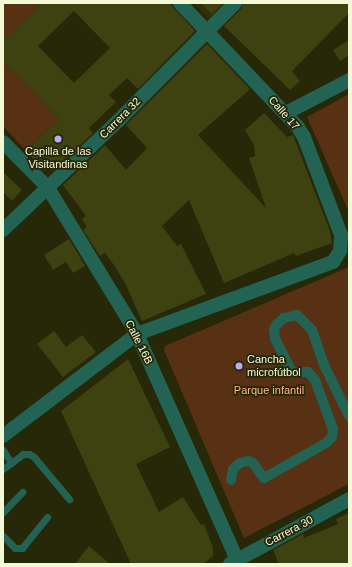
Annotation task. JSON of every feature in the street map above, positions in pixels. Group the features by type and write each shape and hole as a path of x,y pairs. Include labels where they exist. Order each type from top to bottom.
{"street":[{"name":"Calle 17","path":"137,334 332,262 340,251 341,235 304,137 286,113 180,3"},
{"name":"Carrera 32","path":"3,230 48,188 235,3"},
{"path":"286,113 349,80"},
{"name":"Calle 16B","path":"3,142 48,188 137,334 235,562"},
{"path":"231,480 233,469 240,463 249,461 253,463 264,478 326,443 332,437 333,429 315,380 308,372 292,372 275,338 274,329 284,318 297,315 312,330 325,367 349,416"},
{"path":"3,436 137,334"},
{"name":"Carrera 30","path":"235,562 349,499"}],"lane":[{"path":"3,450 11,462"},
{"path":"3,469 23,454 29,454 69,499"},
{"path":"3,512 22,492"},
{"path":"3,536 15,548 22,548 47,517"}],"shaded area":[{"path":"194,3 225,3 209,19"}],"green space":[{"path":"3,3 42,3 3,40"},
{"path":"3,61 59,119 26,151 3,126"},
{"path":"349,94 349,212 307,117"},
{"name":"Parque infantil","path":"349,267 349,484 244,538 164,350 165,346"}],"building":[{"path":"42,3 169,3 195,31 138,89 127,78 109,95 116,102 89,128 93,133 53,171 50,166 44,171 26,151 59,119 3,61 3,40","holes":["74,11 110,48 74,83 38,46"]},
{"path":"201,3 223,3 212,14"},
{"path":"243,3 349,3 349,13 292,71 300,81 290,90 224,26 241,9"},
{"path":"349,40 349,55 340,61 333,50"},
{"path":"207,44 250,89 198,135 266,208 249,158 255,156 254,145 245,130 264,113 287,137 293,135 330,231 332,243 296,256 294,253 224,283 189,200 162,226 177,246 181,244 206,294 142,321 125,283 114,265 105,253 100,256 83,230 87,227 82,219 86,216 63,185 105,145 126,170 147,148 126,125"},
{"path":"3,172 22,190 12,201 3,192"},
{"path":"69,239 85,266 73,273 66,262 53,270 44,255"},
{"path":"54,331 66,347 82,335 96,352 63,377 37,344"},
{"path":"128,359 170,447 136,464 159,512 183,497 201,525 204,524 213,548 213,556 203,564 131,564 61,411"},
{"path":"349,513 349,564 279,564 273,550 303,534 304,538 338,524 336,519"},
{"path":"89,546 110,564 75,564"}],"place":[{"name":"Capilla de las Visitandinas","path":"58,139"},
{"name":"Cancha microfútbol","path":"239,366"}]}
